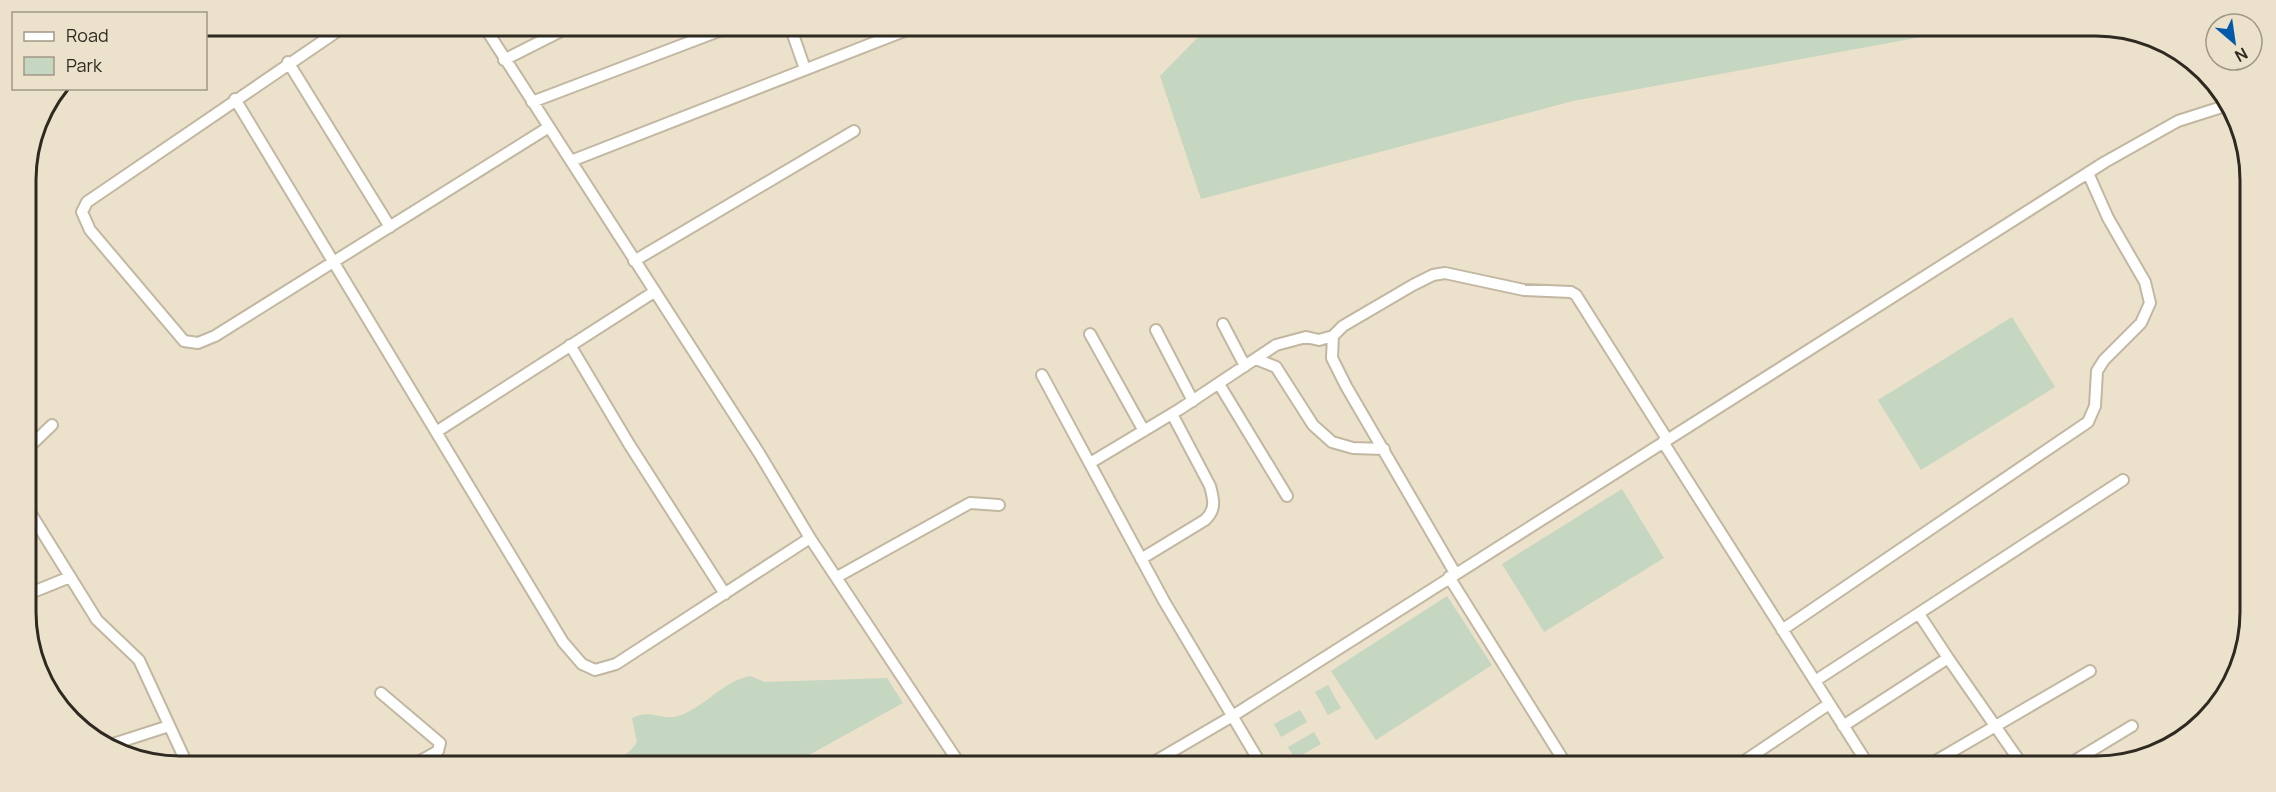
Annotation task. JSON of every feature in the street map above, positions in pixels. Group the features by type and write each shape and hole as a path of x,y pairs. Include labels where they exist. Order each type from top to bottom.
{"street":[{"path":"329,36 288,62 87,202 82,212 84,221 184,341 198,343 214,336 549,127"},
{"path":"490,36 759,453 810,538 954,756"},
{"path":"504,60 551,36"},
{"path":"532,102 706,36"},
{"path":"794,36 806,69"},
{"path":"571,161 891,36"},
{"path":"288,62 390,227"},
{"path":"235,99 563,642 582,664 595,670 616,664 810,538"},
{"path":"1164,756 1231,717 2088,173 2178,121 2221,107"},
{"path":"634,261 854,131"},
{"path":"1782,630 2088,422 2095,406 2097,371 2104,360 2141,323 2150,303 2145,282 2108,218 2088,173"},
{"path":"1090,463 1193,401 1276,345 1306,337 1319,340 1333,336 1343,326 1433,274 1458,275 1524,290 1571,292 1576,295 1782,630 1863,756"},
{"path":"436,432 654,292"},
{"path":"1223,324 1245,366"},
{"path":"1156,330 1193,401"},
{"path":"1090,334 1144,431"},
{"path":"1333,336 1332,358 1452,575 1561,756"},
{"path":"570,345 629,444 725,594"},
{"path":"1256,359 1276,367 1313,425 1332,442 1353,448 1384,449"},
{"path":"1042,375 1141,559 1256,756"},
{"path":"1219,384 1287,495"},
{"path":"1141,559 1213,513 1214,498 1210,486 1172,414"},
{"path":"36,440 52,425"},
{"path":"1815,681 2123,480"},
{"path":"837,577 970,503 999,506"},
{"path":"36,522 97,620 139,660 183,756"},
{"path":"36,591 70,577"},
{"path":"1919,614 2016,756"},
{"path":"1844,726 1948,658"},
{"path":"1944,756 2090,671"},
{"path":"381,693 439,742 440,749 435,756"},
{"path":"1752,756 1829,704"},
{"path":"119,742 169,726"},
{"path":"2082,756 2132,726"}],"green space":[{"path":"1199,36 1927,36 1573,101 1201,199 1160,76"},
{"path":"2012,317 2055,387 1921,470 1878,400"},
{"path":"1622,489 1664,558 1544,632 1502,564"},
{"path":"1447,596 1492,665 1376,740 1331,671"},
{"path":"750,676 765,682 887,678 903,703 807,756 623,756 637,742 632,718 644,714 674,717 684,714 739,679"},
{"path":"1328,685 1341,708 1328,715 1315,692"},
{"path":"1300,710 1307,722 1281,737 1274,724"},
{"path":"1314,732 1321,744 1300,756 1293,756 1288,747"}]}
